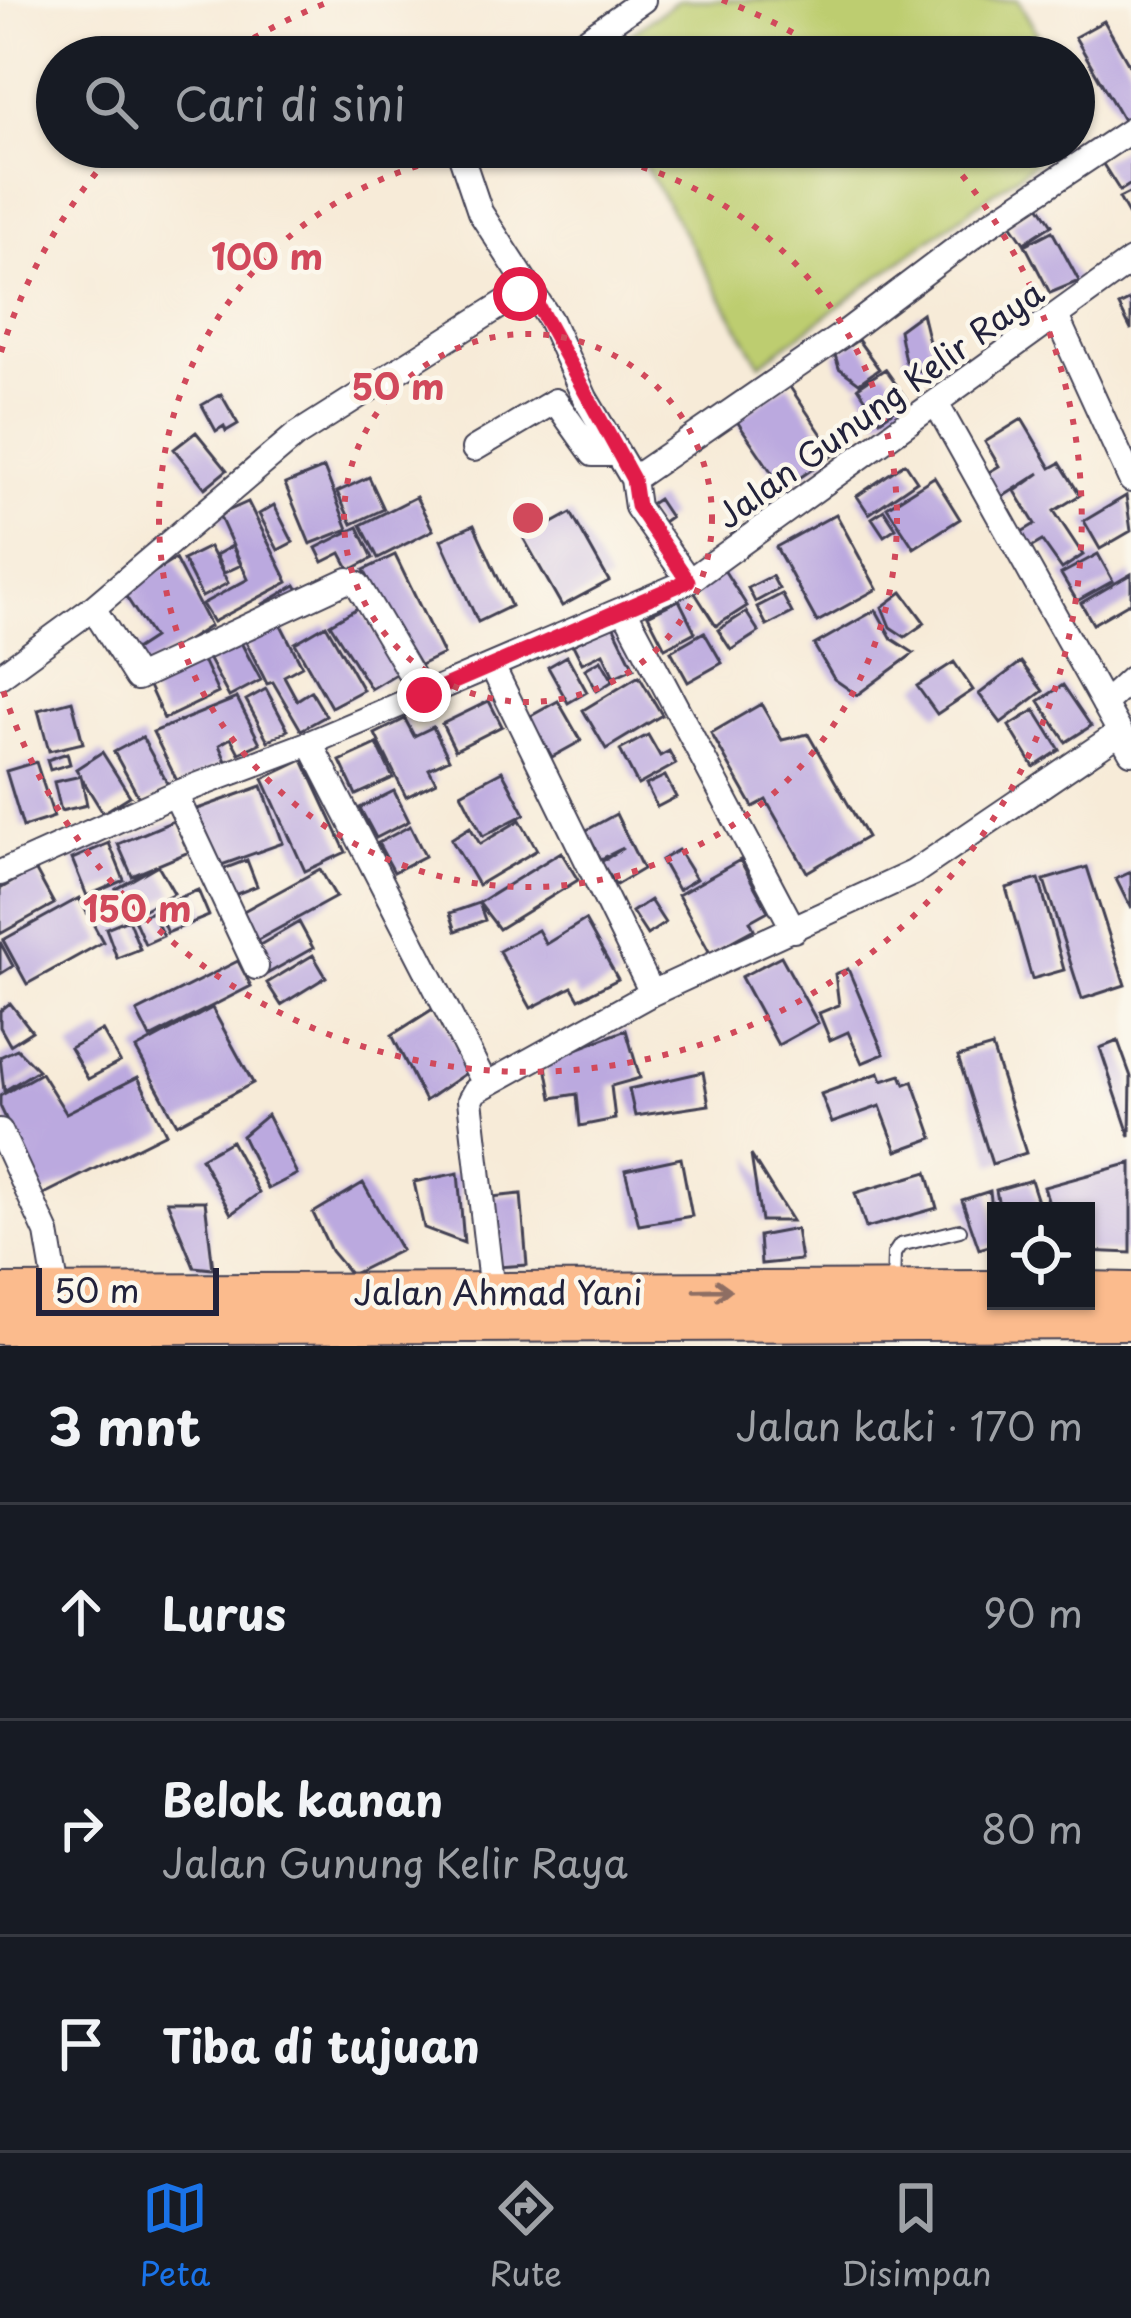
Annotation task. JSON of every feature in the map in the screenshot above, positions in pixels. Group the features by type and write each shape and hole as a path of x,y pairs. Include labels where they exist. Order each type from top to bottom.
{"main road":[{"name":"Jalan Ahmad Yani","path":"0,1293 59,1309 229,1314 493,1308 893,1288 1008,1319"},
{"path":"1095,1290 1131,1291"},
{"name":"Jalan Ahmad Yani","path":"493,1308 595,1335 1008,1319 1131,1321"},
{"name":"Jalan Ahmad Yani","path":"0,1325 59,1309"}],"street":[{"path":"592,36 643,0"},
{"path":"1095,154 1131,130"},
{"path":"465,168 480,212 520,294 609,455"},
{"path":"633,479 1074,168"},
{"name":"Jalan Gunung Kelir Raya","path":"0,873 74,837 673,588 937,405 1131,261"},
{"path":"9,672 93,608 295,436 520,294"},
{"path":"1056,316 1131,480"},
{"path":"473,449 555,400 633,479 637,506 673,588"},
{"path":"493,1308 470,1100 484,1082 652,993 913,873 1125,742 937,405"},
{"path":"93,608 137,678 348,580 358,585 424,695"},
{"path":"624,609 794,930"},
{"path":"492,666 652,993"},
{"path":"1104,704 1131,679"},
{"path":"310,742 484,1082"},
{"path":"176,794 256,967"},
{"path":"0,1131 47,1233 59,1309"}],"lane":[{"path":"893,1288 894,1254 900,1245 960,1230"}],"green space":[{"path":"679,0 1018,0 1039,36 627,36"},
{"path":"646,168 1027,168 760,364"}],"building":[{"path":"1104,21 1131,68 1131,118 1124,122 1095,72 1095,36 1077,36"},
{"path":"1131,143 1131,184 1120,191 1101,161"},
{"path":"1131,192 1131,219 1119,198"},
{"path":"1039,205 1052,225 1024,243 1011,224"},
{"path":"1052,231 1079,281 1050,293 1025,245"},
{"path":"1131,300 1131,330 1119,306"},
{"path":"922,313 929,342 952,360 926,375 905,361 899,330"},
{"path":"858,340 879,369 859,383 839,368 835,355"},
{"path":"885,369 908,401 880,420 858,387"},
{"path":"788,384 835,454 783,489 736,420"},
{"path":"221,394 238,424 216,431 202,405"},
{"path":"1022,419 1051,468 1060,463 1080,495 1054,511 1083,555 1062,569 1042,541 1030,548 1020,533 1035,524 1015,491 1040,473 999,499 984,475 999,466 985,442"},
{"path":"196,432 227,470 205,488 174,449"},
{"path":"905,463 917,481 869,514 857,496"},
{"path":"324,468 348,529 310,544 285,484"},
{"path":"369,477 384,509 352,524 337,492"},
{"path":"934,477 960,519 914,548 887,507"},
{"path":"1126,496 1131,531 1100,549 1084,521"},
{"path":"416,497 433,530 378,558 361,525"},
{"path":"658,499 670,517 656,527 643,509"},
{"path":"248,502 288,582 213,622 202,604 248,579 219,515"},
{"path":"274,505 293,542 278,550 259,514"},
{"path":"884,510 896,528 884,536 872,518"},
{"path":"571,513 609,581 562,606 524,539"},
{"path":"836,514 877,589 817,622 776,547"},
{"path":"474,525 511,606 478,622 441,540"},
{"path":"358,527 373,558 350,570 341,553 323,562 316,548"},
{"path":"232,546 241,565 224,573 216,555"},
{"path":"209,547 228,583 202,597 183,560"},
{"path":"1098,554 1113,581 1077,601 1061,574"},
{"path":"395,555 443,654 412,669 364,570"},
{"path":"175,559 210,626 135,674 124,657 153,638 123,592"},
{"path":"724,570 747,606 716,626 693,590"},
{"path":"1131,574 1131,602 1093,624 1081,603"},
{"path":"772,576 779,589 755,602 748,588"},
{"path":"296,585 302,595 269,614 263,604"},
{"path":"902,592 925,623 905,637 890,627 882,607"},
{"path":"782,594 792,613 767,626 757,607"},
{"path":"679,600 695,632 665,648 648,615"},
{"path":"359,607 399,672 371,689 330,624"},
{"path":"876,610 892,639 914,653 857,695 834,679 814,645"},
{"path":"746,612 759,632 731,650 718,630"},
{"path":"279,621 302,666 284,676 297,700 311,691 326,716 301,730 273,682 267,684 244,638"},
{"path":"326,625 363,690 331,707 295,643"},
{"path":"613,625 634,668 614,677 603,653 582,663 573,645"},
{"path":"704,632 722,663 688,682 671,651"},
{"path":"239,639 261,680 229,697 207,656"},
{"path":"567,656 587,692 568,703 548,667"},
{"path":"202,658 218,693 164,719 148,684"},
{"path":"601,660 613,681 597,691 585,669"},
{"path":"954,662 973,690 937,714 917,686"},
{"path":"1021,662 1043,691 1001,723 979,694"},
{"path":"639,676 662,715 606,749 583,710"},
{"path":"1063,685 1091,726 1066,742 1039,701"},
{"path":"266,689 288,730 268,741 246,700"},
{"path":"237,698 260,743 239,753 231,738 219,745 226,761 179,785 153,732"},
{"path":"72,701 83,743 49,751 38,710"},
{"path":"489,701 502,726 455,750 442,724"},
{"path":"558,701 581,741 552,757 529,717"},
{"path":"761,704 782,740 808,734 867,837 807,872 766,800 753,807 711,733"},
{"path":"1035,710 1060,750 1034,767 1009,726"},
{"path":"405,719 414,736 433,727 449,759 429,769 436,782 406,797 375,734"},
{"path":"648,735 660,756 669,751 676,764 638,785 620,750"},
{"path":"142,737 170,788 142,803 114,752"},
{"path":"377,744 393,778 356,795 340,761"},
{"path":"102,752 130,796 103,813 76,769"},
{"path":"67,753 70,764 50,770 47,760"},
{"path":"303,760 346,852 305,871 263,779"},
{"path":"36,762 54,817 23,827 6,771"},
{"path":"502,771 525,814 483,836 461,793"},
{"path":"81,776 87,805 61,811 54,782"},
{"path":"665,776 676,797 657,807 646,785"},
{"path":"262,786 283,843 213,868 192,811"},
{"path":"394,791 409,821 376,838 360,808"},
{"path":"616,814 643,869 616,885 601,862 623,848 601,859 585,831"},
{"path":"176,820 189,852 132,876 118,844"},
{"path":"520,820 537,850 478,885 451,839 470,827 480,844"},
{"path":"410,826 425,856 394,872 378,843"},
{"path":"109,843 124,880 87,896 72,859"},
{"path":"678,850 696,879 678,890 661,860"},
{"path":"561,852 578,880 499,929 479,903"},
{"path":"247,860 257,886 229,897 218,871"},
{"path":"740,860 768,911 750,921 754,929 710,953 678,895"},
{"path":"158,865 174,893 132,916 116,889"},
{"path":"1087,867 1125,985 1082,999 1044,880"},
{"path":"35,869 54,904 0,934 0,889"},
{"path":"320,869 336,897 254,942 238,914"},
{"path":"1131,872 1131,909 1116,879"},
{"path":"1039,879 1064,970 1032,979 1006,888"},
{"path":"198,890 209,916 167,933 156,907"},
{"path":"79,898 103,942 27,984 3,940"},
{"path":"650,900 665,923 647,935 632,912"},
{"path":"479,903 485,920 456,931 450,913"},
{"path":"152,912 163,936 145,944 134,919"},
{"path":"128,919 140,949 117,958 106,928"},
{"path":"585,920 618,979 579,999 572,987 531,1008 499,951 538,930 546,944"},
{"path":"299,922 313,948 267,974 253,949"},
{"path":"0,942 13,966 0,974"},
{"path":"313,955 326,977 281,1005 267,983"},
{"path":"781,956 818,1023 778,1045 741,977"},
{"path":"238,961 251,986 150,1038 137,1012"},
{"path":"848,969 884,1054 862,1063 848,1032 830,1040 819,1013 839,1005 835,974"},
{"path":"10,1003 32,1031 10,1045 0,1027 0,1011"},
{"path":"436,1007 469,1071 425,1101 392,1035"},
{"path":"212,1008 253,1083 177,1124 136,1049"},
{"path":"102,1030 120,1062 88,1079 70,1048"},
{"path":"626,1030 640,1078 611,1086 615,1119 580,1126 577,1094 552,1098 545,1061"},
{"path":"1118,1041 1131,1077 1130,1137 1100,1048"},
{"path":"992,1047 1026,1153 992,1164 958,1057"},
{"path":"17,1049 38,1070 4,1091 0,1057"},
{"path":"703,1072 709,1105 635,1116 629,1089"},
{"path":"41,1073 66,1113 138,1077 166,1133 42,1195 0,1106 0,1096"},
{"path":"879,1073 882,1081 901,1075 905,1084 913,1081 933,1138 897,1151 880,1106 832,1123 821,1094"},
{"path":"267,1115 297,1174 268,1189 242,1136"},
{"path":"231,1141 259,1193 231,1214 201,1158"},
{"path":"751,1155 792,1221 761,1221"},
{"path":"681,1158 692,1216 639,1225 625,1170"},
{"path":"1131,1163 1131,1253 1095,1251 1095,1202 1048,1202 1044,1187"},
{"path":"927,1172 937,1208 866,1228 855,1193"},
{"path":"458,1173 464,1243 424,1228 414,1182"},
{"path":"1031,1180 1038,1202 998,1202 996,1190"},
{"path":"363,1183 401,1250 351,1275 331,1251 313,1213"},
{"path":"990,1191 987,1247 979,1249 962,1200"},
{"path":"521,1194 527,1265 497,1267 491,1197"},
{"path":"167,1201 205,1201 213,1269 194,1267"},
{"path":"796,1229 801,1260 761,1264 759,1236"}],"route":[{"path":"424,695 688,581 637,506 633,479 585,398 550,320 528,288 520,294"}]}
